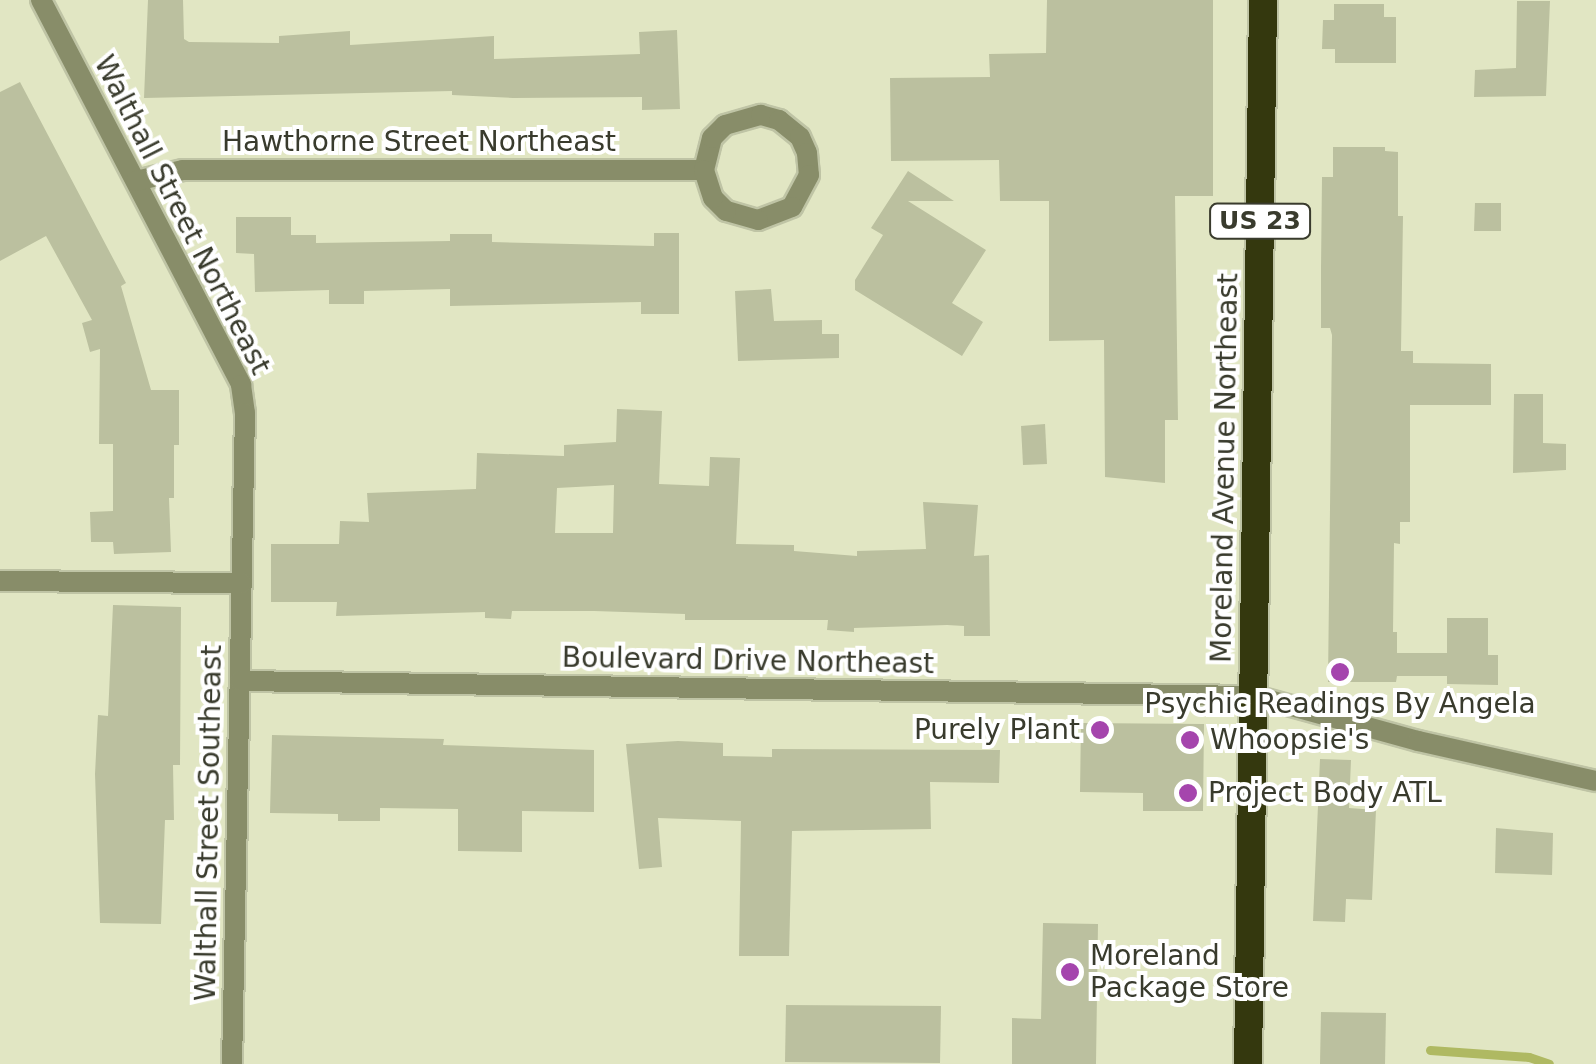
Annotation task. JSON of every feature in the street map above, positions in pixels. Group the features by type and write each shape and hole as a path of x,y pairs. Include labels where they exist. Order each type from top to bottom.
{"highway":[{"name":"Moreland Avenue Northeast","path":"1255,696 1262,0"},
{"name":"US 23","path":"1248,1064 1255,696"}],"street":[{"name":"Walthall Street Northeast","path":"41,0 242,384 242,583"},
{"path":"761,115 779,120 800,137 808,153 809,176 792,207 776,217 758,220 726,211 713,198 704,170 712,138 725,125 761,115"},
{"name":"Hawthorne Street Northeast","path":"136,181 183,170 704,170"},
{"path":"0,581 242,583"},
{"name":"Walthall Street Southeast","path":"232,1064 242,583"},
{"name":"Boulevard Drive Northeast","path":"240,681 1255,696 1418,741 1596,781"}],"building":[{"path":"148,0 183,0 184,39 189,42 279,43 279,36 350,31 350,45 494,36 494,59 640,54 639,32 677,30 680,109 642,110 642,97 513,98 452,95 452,91 144,98"},
{"path":"1047,0 1213,0 1213,196 1175,196 1178,420 1165,420 1165,483 1105,477 1104,340 1049,341 1049,201 1000,201 999,160 891,161 890,78 990,77 989,54 1046,53"},
{"path":"1517,1 1550,1 1546,96 1474,97 1475,70 1516,68"},
{"path":"1334,4 1384,4 1384,17 1396,17 1396,63 1335,63 1335,49 1322,49 1323,20 1334,20"},
{"path":"20,82 126,283 121,286 151,390 179,390 179,445 174,445 174,498 169,498 171,552 114,554 113,542 91,542 90,512 113,511 113,444 99,444 100,349 90,352 82,323 92,320 46,236 0,261 0,92"},
{"path":"1333,147 1385,147 1385,151 1398,152 1398,216 1403,216 1401,351 1413,351 1413,363 1491,364 1491,405 1410,405 1410,522 1400,522 1400,544 1394,543 1393,632 1397,632 1397,653 1447,653 1447,618 1488,618 1488,655 1498,655 1498,685 1447,684 1447,676 1397,676 1396,682 1328,682 1332,335 1330,328 1321,328 1321,268 1322,177 1333,177"},
{"path":"908,171 954,201 908,201 986,250 952,303 983,322 962,356 855,290 855,280 883,235 871,228"},
{"path":"1475,203 1501,203 1501,231 1474,231"},
{"path":"236,217 291,217 291,235 316,235 316,243 450,241 450,234 492,234 492,242 654,246 654,233 679,233 679,314 641,314 641,302 450,306 450,289 364,291 364,304 329,304 329,290 255,292 254,254 236,253"},
{"path":"771,289 774,321 822,320 822,334 839,334 839,358 738,361 735,291"},
{"path":"1514,394 1543,394 1543,443 1566,444 1566,470 1513,473"},
{"path":"617,409 662,411 659,484 709,486 710,457 740,458 736,544 794,545 794,551 857,556 857,551 926,549 923,502 978,505 974,556 989,555 990,636 964,636 964,626 854,628 854,632 827,630 828,620 685,620 685,614 594,611 512,611 511,619 485,618 485,612 336,616 337,602 271,602 271,544 339,544 340,521 369,522 367,493 476,489 477,453 564,456 564,445 616,442","holes":["614,485 613,533 555,533 557,488"]},
{"path":"1045,424 1047,464 1023,465 1021,426"},
{"path":"113,605 181,607 180,765 173,765 174,820 165,820 161,924 100,923 95,774 98,715 108,716"},
{"path":"1081,723 1204,724 1203,811 1143,811 1143,793 1080,792"},
{"path":"272,735 444,739 443,745 594,750 594,812 522,811 522,852 458,851 458,809 380,808 380,821 338,821 338,814 270,813"},
{"path":"723,743 723,756 772,757 772,749 1000,750 999,783 930,782 931,829 792,831 789,956 739,956 741,821 658,818 662,867 639,869 626,744"},
{"path":"1320,759 1351,760 1349,808 1376,810 1372,900 1346,899 1345,922 1313,921"},
{"path":"1496,828 1553,833 1552,875 1495,873"},
{"path":"1043,923 1098,924 1096,1064 1012,1064 1012,1018 1041,1019"},
{"path":"786,1005 941,1006 940,1063 785,1062"},
{"path":"1321,1012 1386,1013 1385,1064 1320,1064"}],"waterway":[{"path":"1430,1050 1529,1057 1549,1064"}],"place":[{"name":"Psychic Readings By Angela","path":"1340,672"},
{"name":"Purely Plant","path":"1100,730"},
{"name":"Whoopsie's","path":"1190,740"},
{"name":"Project Body ATL","path":"1188,793"},
{"name":"Moreland Package Store","path":"1070,972"}]}
